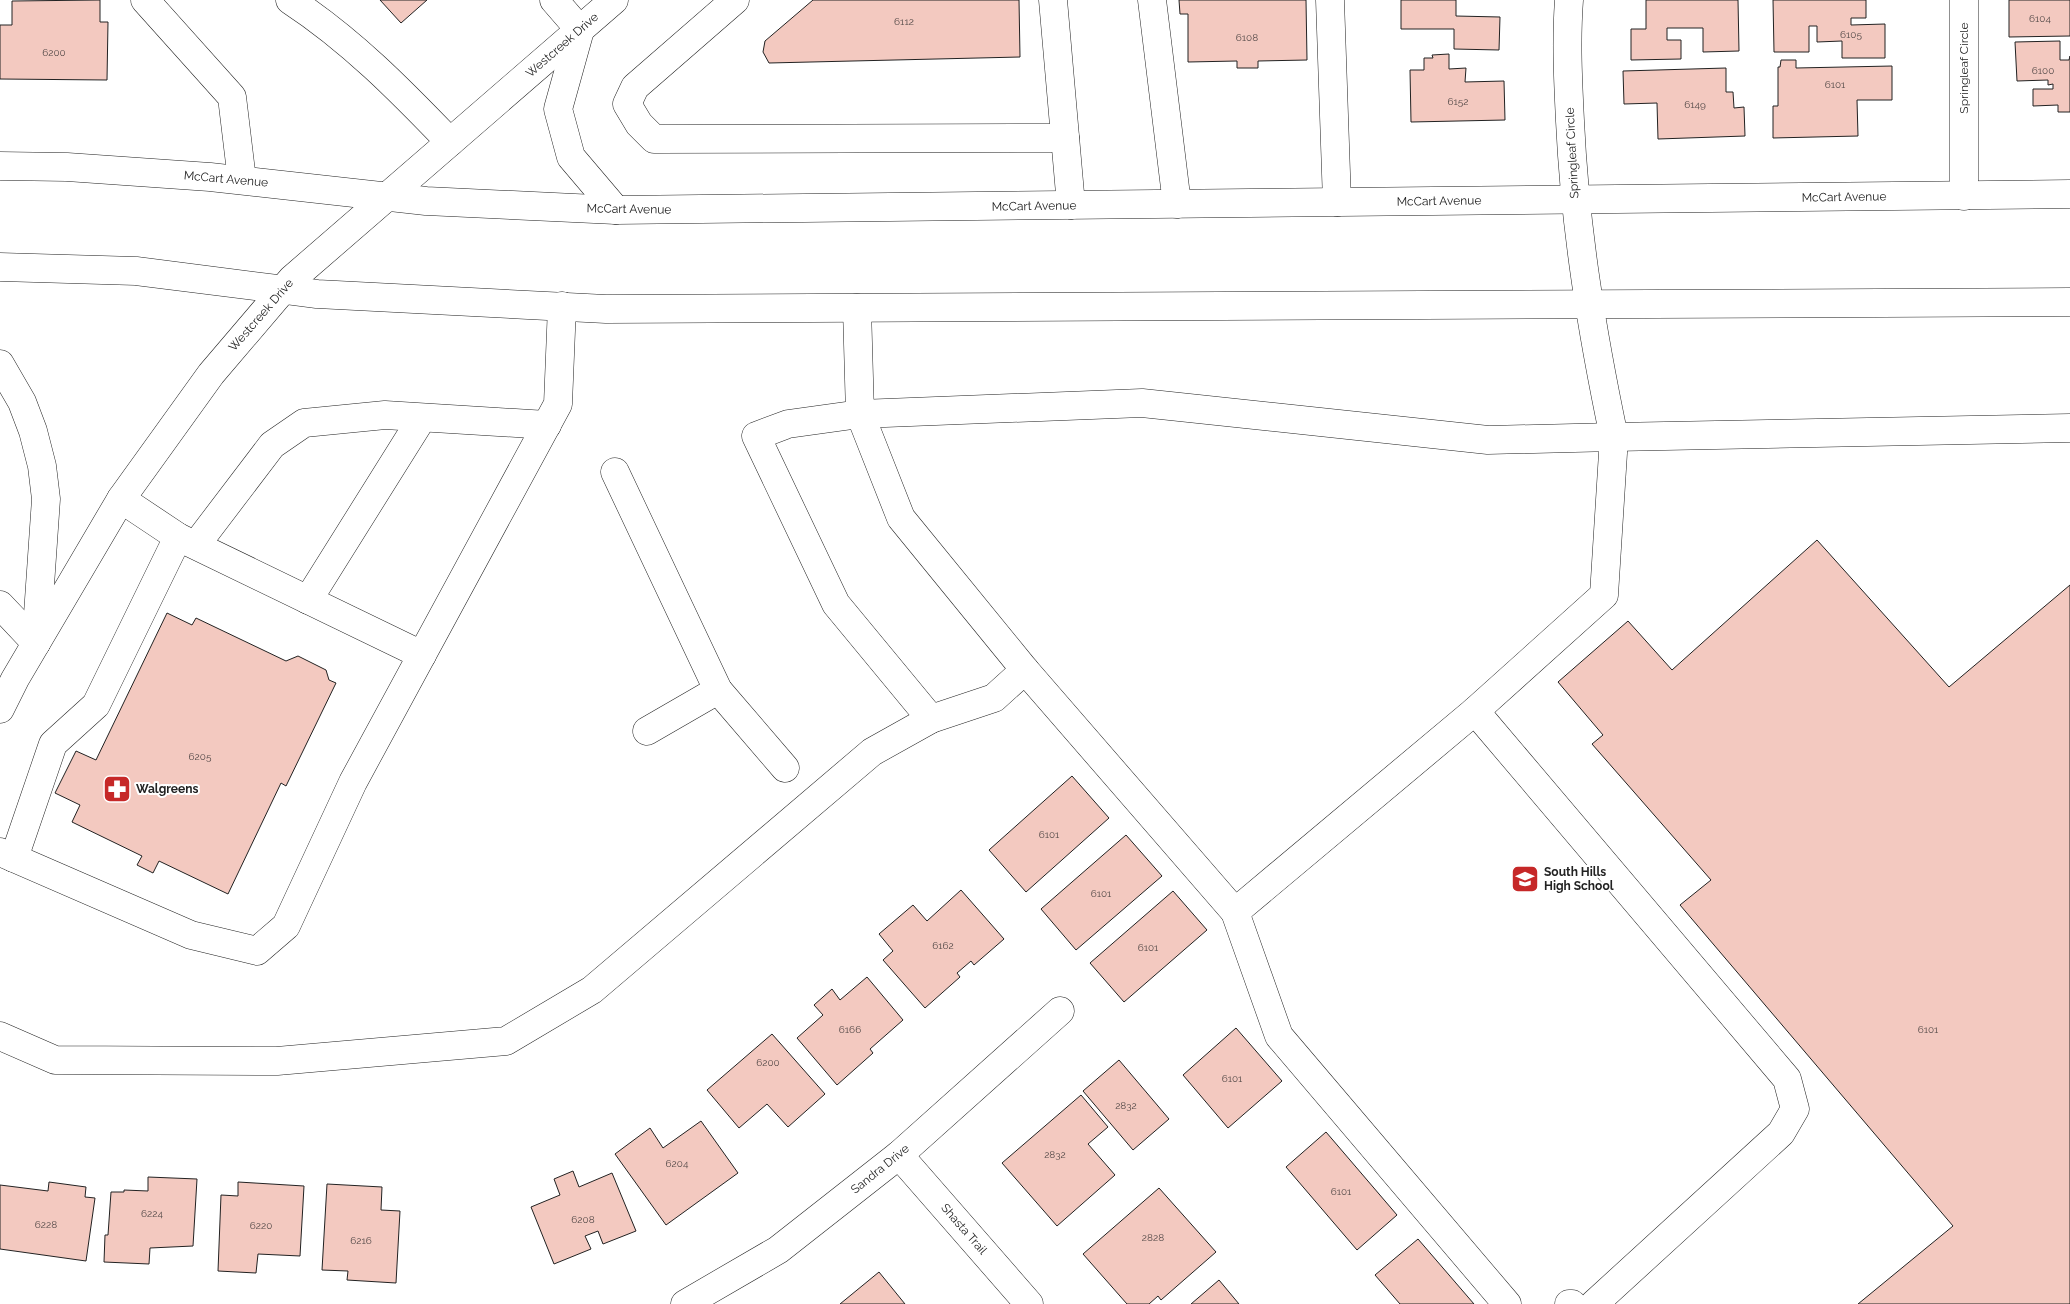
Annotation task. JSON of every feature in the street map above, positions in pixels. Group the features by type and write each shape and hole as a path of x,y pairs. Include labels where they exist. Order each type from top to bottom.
{"main road":[{"path":"145,0 232,96 242,180"},
{"path":"290,0 351,43 390,79 450,142"},
{"path":"554,0 580,30 558,109 571,157 616,210"},
{"name":"Westcreek Drive","path":"0,709 36,643 121,499 211,374 292,279 614,0"},
{"path":"735,0 635,87 626,104 639,124 654,139 1065,138"},
{"path":"1052,0 1071,205"},
{"path":"1152,0 1177,204"},
{"path":"1330,0 1337,202"},
{"name":"Springleaf Circle","path":"1235,912 1475,711 1604,595 1614,437 1589,304 1574,200 1566,41 1569,0"},
{"name":"Springleaf Circle","path":"1964,0 1964,196"},
{"name":"McCart Avenue","path":"0,166 66,167 242,180 426,201 616,210 2070,194"},
{"path":"0,267 136,272 283,291 348,296 606,309 2070,302"},
{"path":"547,425 385,415 304,423 272,445 160,572 96,705 53,744 7,855 191,935 257,950 286,926 353,782 547,425 558,404 562,306"},
{"path":"857,308 860,414 901,518 1025,670 1235,912 1280,1036 1507,1304"},
{"path":"0,364 22,402 33,432 42,466 46,499 36,643"},
{"path":"932,719 836,604 756,436 788,424 860,414 1142,403 1488,440 2070,428"},
{"path":"308,600 422,418"},
{"path":"615,472 718,690 785,768"},
{"path":"121,499 187,541 422,655"},
{"path":"0,605 36,643"},
{"path":"0,1036 54,1060 277,1061 506,1041 592,990 872,752 932,719 994,698 1025,670"},
{"path":"648,731 718,690"},
{"path":"1475,711 1787,1079 1795,1109 1781,1133 1594,1304"},
{"name":"Sandra Drive","path":"685,1304 778,1250 899,1155 1060,1011"},
{"name":"Shasta Trail","path":"899,1155 1029,1304"}],"building":[{"path":"100,0 100,22 108,22 107,80 0,79 0,25 12,25 12,1"},
{"path":"380,0 427,0 401,23"},
{"path":"813,0 1019,0 1020,57 769,63 763,52 765,41"},
{"path":"1179,0 1306,0 1307,60 1258,61 1258,68 1237,68 1237,61 1188,62 1188,14 1180,14"},
{"path":"1401,0 1456,0 1456,16 1500,17 1499,50 1454,49 1454,29 1401,29"},
{"path":"1646,0 1738,0 1739,51 1703,52 1703,28 1667,28 1667,40 1681,40 1681,59 1631,60 1631,29 1646,29"},
{"path":"1773,0 1866,0 1866,18 1851,18 1851,25 1885,24 1885,58 1842,58 1842,41 1817,42 1817,26 1809,26 1809,52 1774,52"},
{"path":"2009,0 2070,0 2070,36 2009,37"},
{"path":"2060,41 2060,60 2069,60 2070,56 2070,112 2058,112 2058,105 2033,106 2033,89 2053,89 2053,84 2048,85 2048,80 2017,81 2015,42"},
{"path":"1449,54 1449,69 1466,68 1465,82 1504,81 1505,120 1411,122 1410,70 1424,70 1424,58 1433,58 1432,55"},
{"path":"1781,60 1796,60 1796,68 1892,66 1892,100 1857,100 1858,136 1773,138 1773,106 1778,106 1778,67 1780,67"},
{"path":"1726,68 1726,92 1733,92 1734,108 1744,107 1745,136 1658,139 1657,103 1624,104 1623,71"},
{"path":"1817,540 1949,687 2070,585 2070,1304 1858,1304 1953,1226 1680,905 1711,880 1592,744 1603,735 1558,682 1628,621 1672,670"},
{"name":"Walgreens","path":"167,613 192,625 196,618 286,661 298,656 326,670 329,680 336,683 286,786 281,783 228,894 159,861 153,873 137,865 142,856 72,822 80,805 55,793 76,751 96,760"},
{"path":"1072,776 1109,818 1026,892 989,850"},
{"path":"1126,835 1162,876 1076,950 1041,909"},
{"path":"961,890 1004,939 974,965 971,961 957,973 960,977 925,1008 883,960 893,951 879,934 913,905 927,921"},
{"path":"1173,891 1207,930 1124,1002 1090,963"},
{"path":"867,977 903,1020 870,1049 873,1053 837,1085 797,1038 823,1015 814,1005 832,989 840,1000"},
{"path":"1236,1028 1282,1081 1228,1128 1183,1075"},
{"path":"772,1034 825,1094 788,1127 767,1104 739,1128 707,1090"},
{"path":"1119,1060 1169,1119 1133,1150 1083,1091"},
{"path":"1081,1095 1108,1127 1088,1144 1115,1175 1057,1226 1002,1163"},
{"path":"701,1121 738,1173 666,1225 615,1154 650,1128 663,1148"},
{"path":"1326,1132 1397,1215 1357,1250 1286,1167"},
{"path":"573,1171 579,1187 612,1173 636,1231 603,1244 598,1231 585,1236 591,1249 554,1264 531,1207 560,1195 554,1179"},
{"path":"148,1177 197,1179 193,1246 150,1248 149,1264 104,1262 105,1235 108,1235 111,1192 124,1192 124,1190 148,1191"},
{"path":"49,1182 86,1187 85,1197 95,1198 86,1261 0,1249 0,1185 48,1191"},
{"path":"238,1182 304,1186 300,1256 258,1254 256,1273 218,1271 221,1195 238,1196"},
{"path":"327,1184 382,1187 381,1210 400,1211 396,1283 347,1280 348,1271 322,1270"},
{"path":"1159,1188 1216,1252 1161,1300 1158,1296 1149,1304 1127,1304 1083,1254"},
{"path":"1418,1239 1474,1304 1400,1304 1375,1275"},
{"path":"879,1272 905,1304 840,1304"},
{"path":"1219,1280 1239,1304 1191,1304"}],"place":[{"name":"Walgreens","path":"117,789"},
{"name":"South Hills High School","path":"1525,879"}]}
